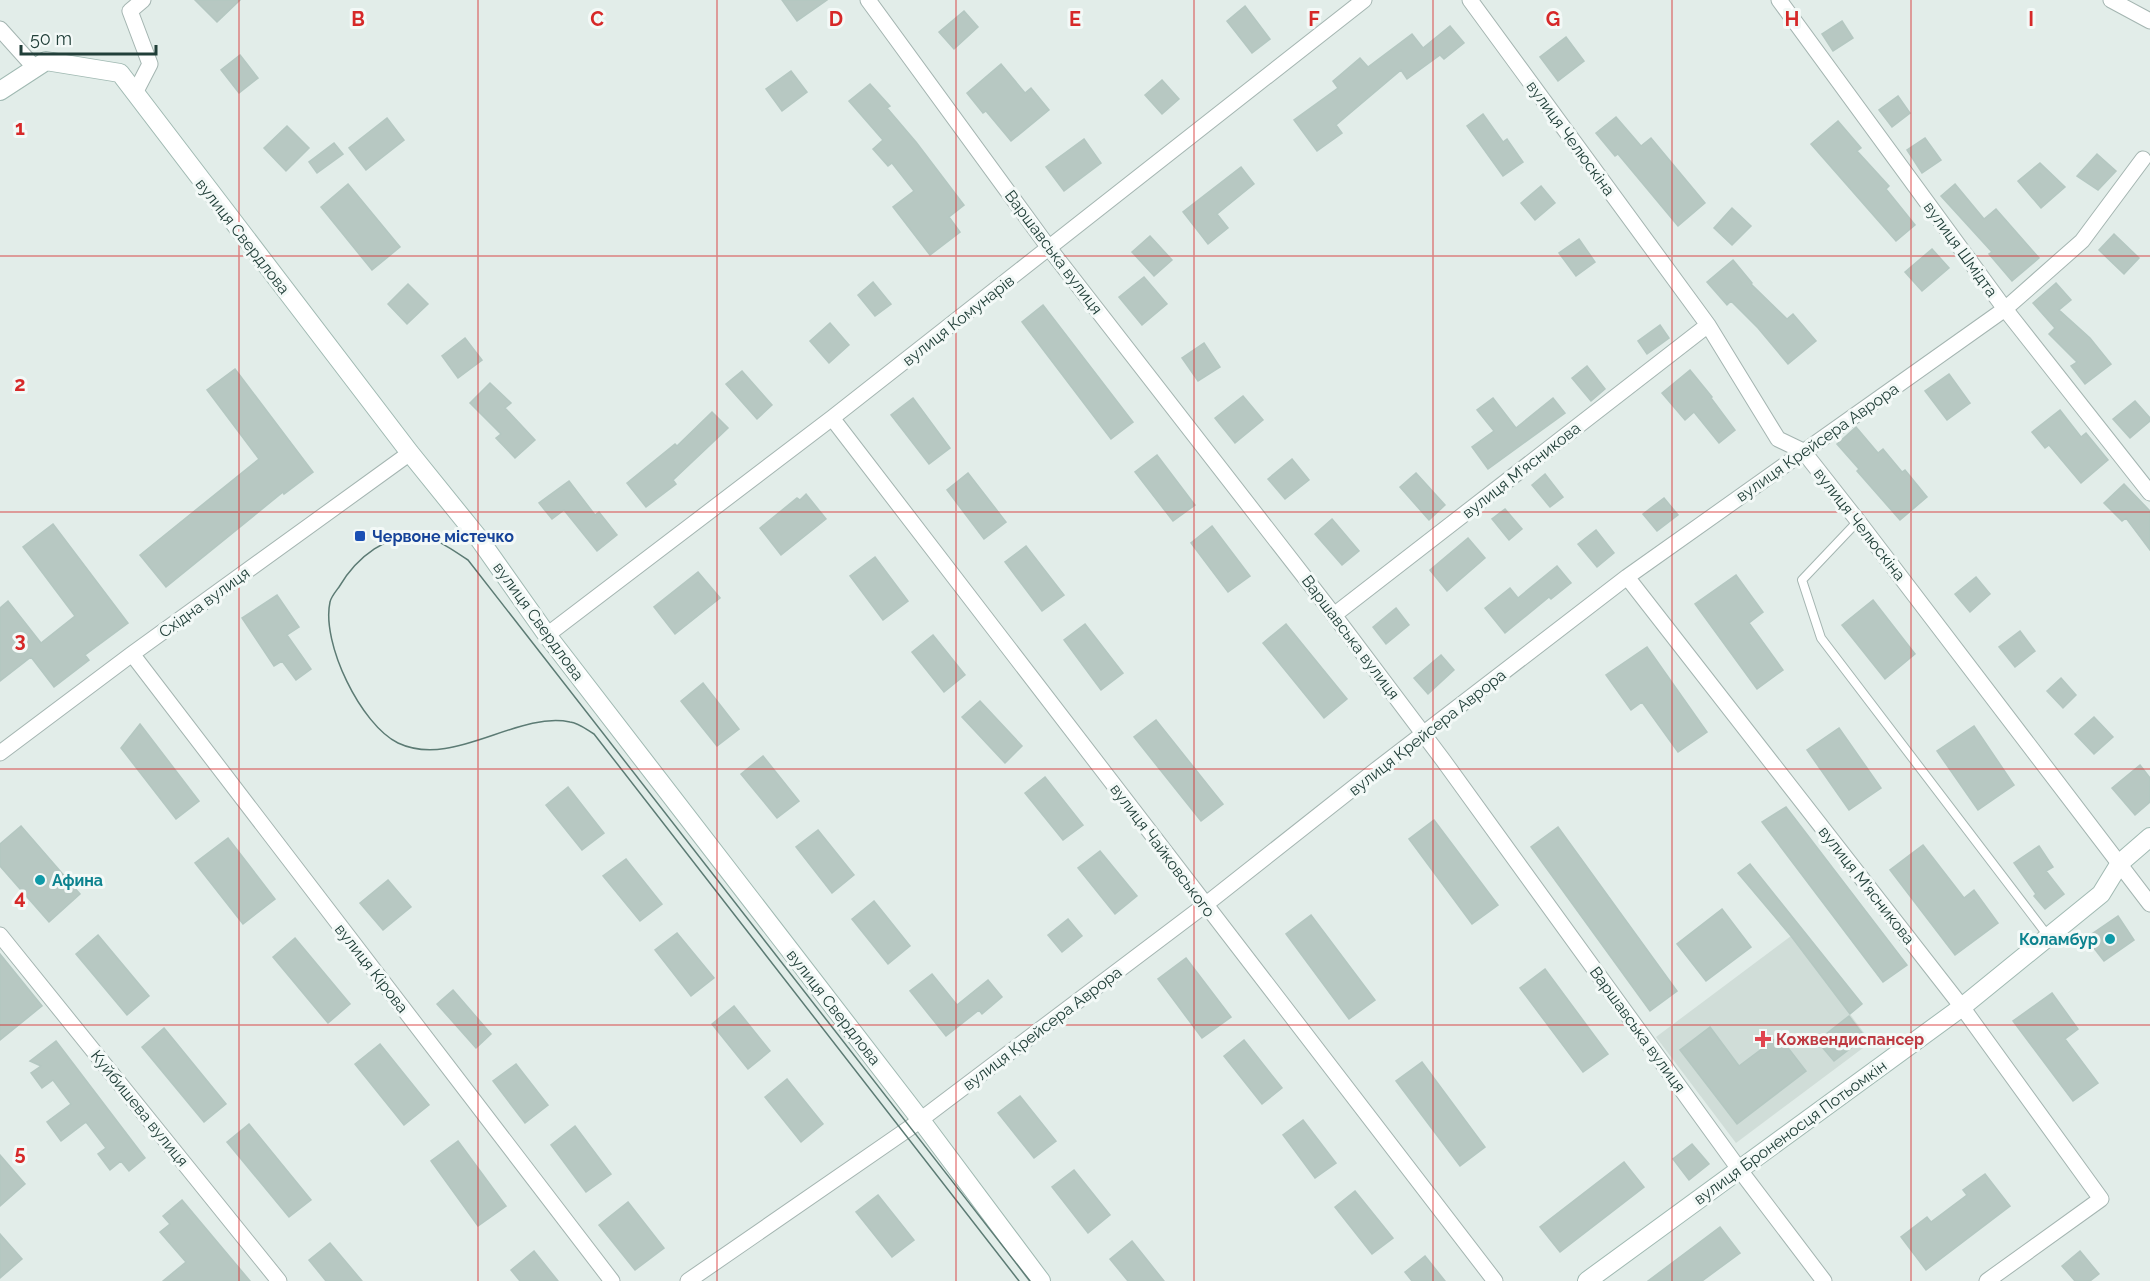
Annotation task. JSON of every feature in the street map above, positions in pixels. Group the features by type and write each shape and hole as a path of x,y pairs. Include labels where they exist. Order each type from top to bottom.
{"street":[{"path":"135,93 150,64 130,11 143,0"},
{"name":"Варшавська вулиця","path":"868,0 1049,248 1424,734 1739,1169 1824,1281"},
{"name":"вулиця Комунарів","path":"548,635 832,418 1364,0"},
{"name":"вулиця Челюскіна","path":"1470,0 1707,325 1778,439 1803,451 2150,904"},
{"name":"вулиця Шмідта","path":"1779,0 2005,309 2150,493"},
{"path":"2111,0 2150,21"},
{"path":"0,29 35,68 0,91"},
{"name":"вулиця Свердлова","path":"35,68 46,61 120,73 410,453 477,536 548,635 920,1119 1041,1281"},
{"name":"вулиця Крейсера Аврора","path":"688,1281 911,1127 1205,905 1627,577 2005,309 2082,241 2143,159"},
{"name":"вулиця М'ясникова","path":"1334,615 1707,325"},
{"name":"вулиця Чайковського","path":"832,418 1495,1281"},
{"name":"Східна вулиця","path":"0,753 132,654 410,453"},
{"name":"вулиця М'ясникова","path":"1627,577 1962,1007 2101,1199 1987,1281"},
{"name":"вулиця Кірова","path":"132,654 612,1281"},
{"name":"вулиця Броненосця Потьомкін","path":"1587,1281 1962,1007 2101,894 2120,863 2150,837"},
{"name":"Куйбишева вулиця","path":"0,934 279,1281"}],"lane":[{"path":"1858,521 1802,580 1821,638 2048,936"}],"shaded area":[{"name":"Кожвендиспансер","path":"1791,936 1871,1042 1736,1143 1656,1037"}],"building":[{"path":"195,0 240,0 217,22"},
{"path":"782,0 827,0 797,21"},
{"path":"1245,6 1270,39 1252,53 1227,21"},
{"path":"964,11 978,27 954,49 939,32"},
{"path":"1842,21 1853,38 1833,51 1822,34"},
{"path":"1450,26 1464,43 1444,59 1440,55 1407,79 1401,70 1336,125 1342,133 1317,151 1294,120 1338,88 1333,81 1360,58 1368,67 1412,34 1423,48"},
{"path":"1566,37 1584,61 1558,81 1540,57"},
{"path":"240,55 258,78 239,93 221,70"},
{"path":"1001,64 1025,93 1031,88 1049,110 1011,141 986,111 983,113 967,93"},
{"path":"791,71 807,92 782,111 766,89"},
{"path":"1162,80 1179,99 1162,114 1145,95"},
{"path":"870,84 890,106 887,108 964,205 949,217 960,232 930,255 893,207 914,191 892,163 888,166 873,149 883,140 849,101"},
{"path":"1898,96 1910,113 1892,127 1879,110"},
{"path":"1483,114 1503,142 1507,139 1523,162 1503,176 1467,126"},
{"path":"1616,117 1641,146 1651,138 1705,203 1678,226 1618,154 1615,156 1596,133"},
{"path":"387,118 404,140 366,170 349,148"},
{"path":"1838,121 1861,148 1857,151 1889,186 1886,189 1915,225 1896,241 1811,144"},
{"path":"287,126 309,148 286,171 264,148"},
{"path":"1925,138 1941,160 1922,173 1907,150"},
{"path":"1084,139 1101,163 1064,191 1046,167"},
{"path":"334,143 343,154 317,173 309,162"},
{"path":"2097,154 2116,171 2098,190 2077,176"},
{"path":"2040,163 2065,187 2041,208 2018,181"},
{"path":"1241,167 1254,184 1217,214 1228,228 1208,244 1183,212"},
{"path":"348,184 400,247 372,270 321,207"},
{"path":"1955,184 1984,219 1996,209 2039,258 2012,281 1989,254 1992,252 1941,196"},
{"path":"1541,186 1555,203 1535,220 1521,203"},
{"path":"1732,208 1751,226 1732,245 1714,228"},
{"path":"2114,234 2139,258 2124,274 2099,250"},
{"path":"1150,236 1172,260 1154,276 1132,252"},
{"path":"1579,239 1595,262 1576,276 1559,253"},
{"path":"1932,249 1949,268 1922,291 1905,272"},
{"path":"1733,260 1751,284 1787,319 1793,314 1816,341 1788,364 1758,328 1731,301 1727,305 1707,282"},
{"path":"1144,277 1167,304 1142,325 1119,297"},
{"path":"873,282 891,304 875,316 858,295"},
{"path":"2056,283 2071,300 2059,310 2090,338 2111,364 2085,384 2071,366 2077,362 2049,334 2055,328 2033,303"},
{"path":"408,284 428,304 407,324 388,304"},
{"path":"1043,305 1133,422 1111,439 1022,322"},
{"path":"830,323 849,345 829,363 810,341"},
{"path":"1660,325 1669,338 1647,354 1638,341"},
{"path":"465,338 482,360 458,378 442,356"},
{"path":"1204,343 1220,367 1198,381 1182,358"},
{"path":"1587,366 1605,389 1591,401 1572,378"},
{"path":"235,369 313,472 284,494 283,492 166,587 140,555 259,459 207,390"},
{"path":"1690,370 1735,430 1719,443 1694,412 1685,420 1662,393"},
{"path":"742,371 772,405 757,419 726,384"},
{"path":"1949,374 1970,403 1947,420 1925,391"},
{"path":"490,383 511,403 505,408 535,440 515,458 496,438 501,434 470,403"},
{"path":"1243,396 1263,420 1235,443 1215,418"},
{"path":"913,398 950,448 929,464 891,415"},
{"path":"1493,398 1516,428 1553,398 1565,413 1488,469 1472,447 1494,431 1477,410"},
{"path":"2135,401 2150,421 2130,438 2113,419"},
{"path":"2060,410 2081,437 2086,433 2108,460 2081,483 2049,445 2045,448 2032,432"},
{"path":"712,412 728,428 673,480 676,484 646,507 627,483 675,444 677,446"},
{"path":"1856,427 1878,453 1883,449 1902,472 1905,470 1927,497 1900,520 1857,471 1859,469 1837,444"},
{"path":"1157,455 1195,505 1173,521 1135,472"},
{"path":"1292,459 1309,480 1285,499 1268,479"},
{"path":"968,473 1006,522 984,539 947,490"},
{"path":"1416,473 1445,505 1429,520 1400,487"},
{"path":"1545,474 1563,497 1550,507 1532,485"},
{"path":"569,481 595,515 599,512 617,535 597,551 564,510 552,519 539,503"},
{"path":"2124,484 2150,511 2150,550 2126,518 2122,521 2104,503"},
{"path":"806,494 826,519 781,555 760,528 797,498 800,500"},
{"path":"1664,498 1678,515 1657,531 1643,514"},
{"path":"1505,509 1522,529 1509,540 1492,519"},
{"path":"1332,519 1359,551 1342,565 1315,534"},
{"path":"53,524 128,623 85,655 89,660 54,687 31,657 0,681 0,608 8,601 41,643 75,616 23,547"},
{"path":"1212,526 1250,576 1228,592 1191,543"},
{"path":"1596,530 1614,553 1597,567 1578,544"},
{"path":"1468,538 1485,558 1447,591 1430,570"},
{"path":"1026,546 1064,595 1042,611 1005,562"},
{"path":"875,557 908,601 883,620 850,576"},
{"path":"1557,566 1571,583 1551,599 1549,597 1505,633 1485,608 1510,588 1518,598"},
{"path":"698,572 720,598 675,634 654,607"},
{"path":"1736,575 1763,612 1749,623 1783,670 1757,689 1695,604"},
{"path":"1976,577 1990,594 1970,612 1955,594"},
{"path":"277,595 299,627 287,635 311,669 296,680 282,661 274,666 242,618"},
{"path":"1873,600 1915,654 1885,679 1842,625"},
{"path":"1396,608 1409,625 1386,644 1373,627"},
{"path":"1085,624 1123,673 1101,690 1064,640"},
{"path":"1286,624 1347,699 1324,718 1263,643"},
{"path":"2020,631 2035,651 2015,667 1999,647"},
{"path":"933,635 965,675 944,692 912,652"},
{"path":"1647,647 1707,732 1678,752 1642,702 1631,710 1606,675"},
{"path":"1441,655 1454,670 1428,694 1414,678"},
{"path":"2061,678 2076,695 2063,708 2047,691"},
{"path":"703,683 739,729 717,746 681,701"},
{"path":"980,701 1022,746 1005,763 962,717"},
{"path":"2094,717 2113,737 2094,754 2075,734"},
{"path":"1156,720 1223,804 1201,821 1134,737"},
{"path":"140,724 199,801 176,819 121,748"},
{"path":"1974,726 2014,785 1978,810 1937,751"},
{"path":"1839,728 1881,788 1849,810 1807,750"},
{"path":"763,756 799,801 777,818 741,774"},
{"path":"2140,765 2150,778 2150,802 2135,815 2112,788"},
{"path":"1045,777 1083,825 1063,840 1025,793"},
{"path":"568,787 604,833 582,850 546,805"},
{"path":"1786,807 1907,965 1883,982 1762,822"},
{"path":"1434,820 1498,905 1472,924 1409,839"},
{"name":"Афина","path":"21,826 80,894 49,922 0,866 0,844"},
{"path":"1558,827 1677,991 1650,1011 1531,847"},
{"path":"818,830 854,875 832,893 796,847"},
{"path":"228,838 275,899 243,924 195,863"},
{"path":"1923,845 1964,898 1974,890 1998,923 1955,955 1890,870"},
{"path":"2039,846 2053,867 2046,871 2064,894 2045,909 2034,896 2036,894 2014,863"},
{"path":"1100,851 1137,896 1115,914 1078,868"},
{"path":"626,859 662,904 640,921 603,876"},
{"path":"1750,864 1862,1004 1850,1014 1791,936 1738,873"},
{"path":"388,880 411,907 383,930 360,903"},
{"path":"874,901 910,946 888,964 852,919"},
{"path":"1722,909 1751,947 1706,981 1677,944"},
{"path":"1311,915 1375,1000 1349,1019 1286,934"},
{"name":"Коламбур","path":"2118,916 2134,940 2104,961 2086,938"},
{"path":"1068,919 1082,936 1062,952 1048,935"},
{"path":"677,933 714,978 691,996 655,950"},
{"path":"98,935 149,996 127,1015 76,954"},
{"path":"295,938 350,1004 328,1023 273,957"},
{"path":"0,954 42,1006 0,1040"},
{"path":"1186,958 1231,1017 1202,1038 1158,979"},
{"path":"1545,969 1608,1054 1583,1072 1520,988"},
{"path":"932,974 957,1005 988,980 1002,997 982,1014 979,1010 946,1036 910,991"},
{"path":"453,990 491,1034 476,1048 437,1004"},
{"path":"2052,993 2078,1029 2065,1039 2098,1083 2073,1101 2013,1021"},
{"path":"734,1006 770,1051 748,1069 712,1024"},
{"path":"1849,1016 1865,1037 1834,1061 1817,1041"},
{"path":"1710,1027 1739,1066 1779,1036 1806,1071 1737,1124 1680,1050"},
{"path":"164,1028 226,1104 204,1122 142,1047"},
{"path":"1244,1040 1282,1088 1262,1104 1224,1056"},
{"path":"56,1041 145,1158 129,1171 121,1161 110,1170 98,1154 106,1148 86,1122 61,1141 47,1122 71,1104 53,1080 42,1088 31,1073 41,1066 30,1061"},
{"path":"380,1044 429,1105 404,1125 355,1064"},
{"path":"1422,1062 1485,1147 1460,1166 1396,1081"},
{"path":"516,1064 548,1105 525,1123 493,1081"},
{"path":"787,1079 823,1124 801,1142 765,1097"},
{"path":"1020,1096 1056,1141 1034,1158 998,1113"},
{"path":"1303,1120 1336,1163 1315,1178 1283,1135"},
{"path":"249,1124 311,1200 289,1217 227,1142"},
{"path":"575,1126 611,1174 586,1192 551,1145"},
{"path":"458,1141 506,1206 478,1226 431,1161"},
{"path":"1692,1144 1709,1164 1689,1180 1673,1159"},
{"path":"0,1155 25,1184 0,1206"},
{"path":"1624,1162 1644,1187 1560,1252 1540,1227"},
{"path":"1074,1170 1110,1215 1088,1233 1052,1187"},
{"path":"1985,1174 2010,1206 1926,1270 1901,1237 1927,1217 1931,1222 1967,1195 1963,1190"},
{"path":"1355,1191 1393,1238 1372,1254 1335,1207"},
{"path":"878,1195 914,1240 892,1257 856,1212"},
{"path":"182,1200 250,1281 163,1281 186,1262 160,1232 170,1224 163,1216"},
{"path":"628,1202 664,1248 635,1270 599,1225"},
{"path":"1720,1227 1740,1253 1702,1281 1648,1281"},
{"path":"0,1234 22,1259 0,1278"},
{"path":"1132,1241 1164,1281 1128,1281 1110,1259"},
{"path":"330,1243 362,1281 326,1281 309,1260"},
{"path":"534,1251 558,1281 520,1281 511,1270"},
{"path":"2080,1251 2099,1274 2090,1281 2075,1281 2062,1266"},
{"path":"1425,1256 1445,1281 1412,1281 1405,1272"}],"tram line":[{"path":"1019,1281 594,734 580,725 549,721 528,724 462,745 440,749 419,749 398,743 370,719 347,681 338,660 329,619 332,596 354,566 374,549 398,538 411,536 436,541 468,560 1030,1281"}],"place":[{"name":"Червоне містечко","path":"360,536"},
{"name":"Афина","path":"40,880"},
{"name":"Коламбур","path":"2110,939"},
{"name":"Кожвендиспансер","path":"1763,1039"}]}
